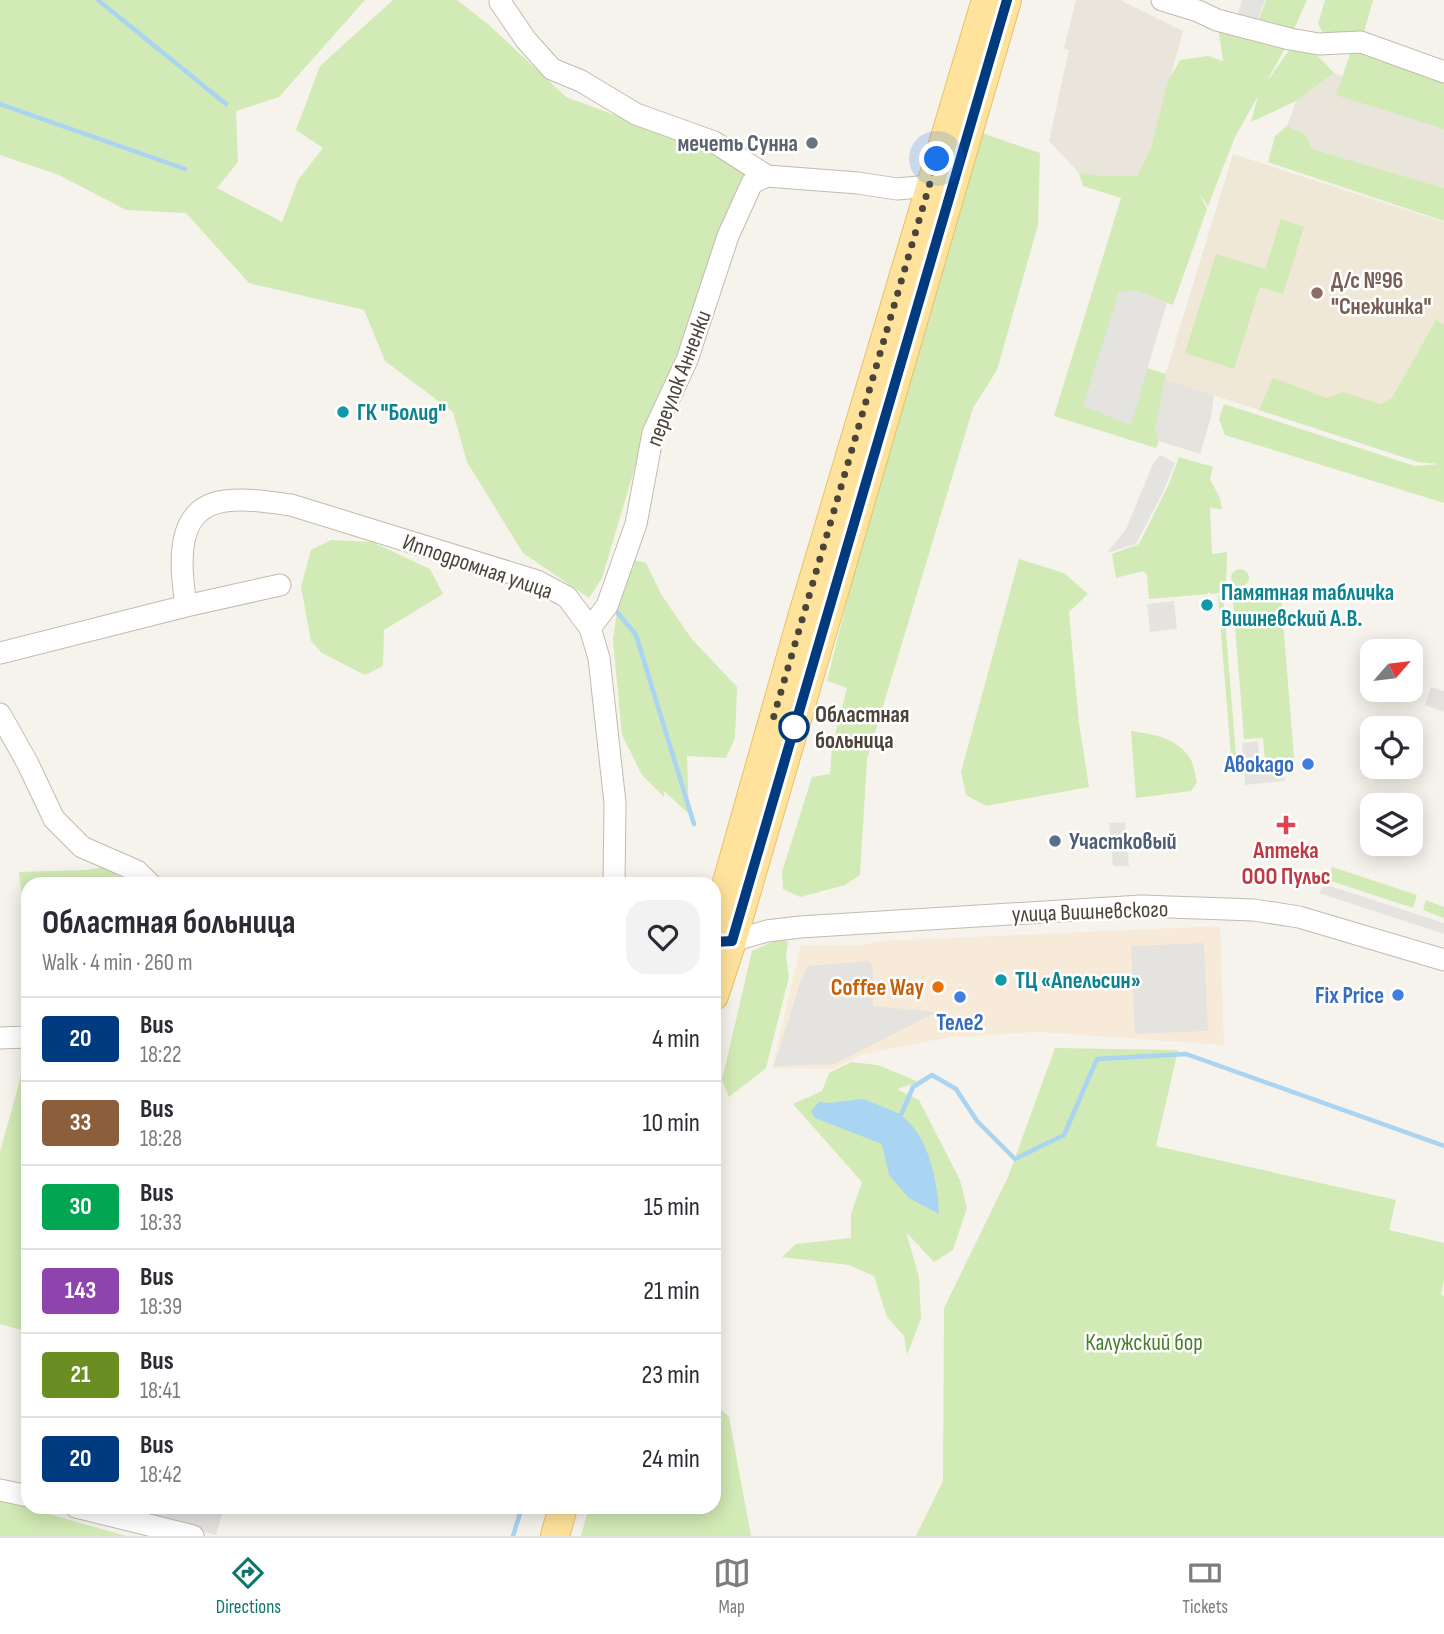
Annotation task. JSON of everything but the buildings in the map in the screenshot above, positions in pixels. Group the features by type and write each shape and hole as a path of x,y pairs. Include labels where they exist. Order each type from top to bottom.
{"main road":[{"path":"721,933 803,614 986,0"},
{"path":"721,934 1007,0"},
{"path":"535,1536 541,1514"},
{"path":"555,1536 561,1514"}],"street":[{"path":"1162,0 1217,20 1299,41 1319,44 1361,42 1444,72"},
{"path":"500,2 526,40 552,69 581,81 636,114 714,142 767,176 858,183 897,190 929,186"},
{"name":"переулок Анненки","path":"590,628 607,606 636,524 653,433 687,360 729,236 752,183 767,176"},
{"name":"Ипподромная улица","path":"186,606 181,553 190,522 203,510 222,501 252,500 291,505 537,581 567,597 590,628 599,657 615,803 614,877"},
{"path":"0,653 280,585"},
{"path":"0,714 54,819 82,848 137,871 143,877"},
{"name":"улица Вишневского","path":"721,937 800,927 1141,906 1254,910 1299,918 1444,960"},
{"path":"0,1038 21,1037"},
{"path":"0,1490 21,1494"},
{"path":"104,1514 193,1536"}],"shaded area":[{"path":"1076,0 1120,0 1183,31 1151,148 1137,176 1079,173 1049,141 1069,50 1064,48"},
{"path":"1242,0 1265,0 1257,22 1237,16"},
{"path":"1334,73 1444,109 1444,188 1312,149 1305,134 1287,126 1296,101"},
{"name":"Д/с №96 \"Снежинка\"","path":"1233,154 1444,222 1444,463 1418,462 1164,379"},
{"path":"1134,290 1167,302 1131,425 1083,406 1119,292"},
{"path":"1164,379 1214,395 1211,417 1200,454 1159,441 1155,429"},
{"path":"1160,455 1175,463 1136,544 1107,553 1126,529 1152,466"},
{"path":"1174,601 1177,629 1150,632 1147,604"},
{"path":"1431,687 1444,691 1444,712 1425,705"},
{"path":"1258,741 1260,762 1283,760 1285,781 1245,785 1242,743"},
{"path":"1125,822 1129,866 1113,866 1109,823"},
{"path":"1324,884 1444,923 1444,934 1319,893"},
{"path":"1220,926 1224,1045 1040,1032 950,1037 863,1054 833,1069 772,1068 801,945 861,945 881,941"},
{"path":"1204,943 1208,1031 1135,1034 1131,946"},
{"path":"869,961 873,967 873,1006 937,1012 834,1064 774,1066 801,980 808,966"},
{"path":"148,1514 222,1514 216,1535"}],"green space":[{"path":"0,0 365,0 279,97 236,111 238,162 217,188 282,222 298,180 323,148 296,130 320,66 393,0 457,0 488,24 566,97 674,137 748,171 638,457 602,578 589,598 523,553 467,462 453,412 385,361 364,310 249,283 186,213 126,210 59,175 0,155"},
{"path":"1266,0 1307,0 1292,33 1259,19"},
{"path":"1325,0 1373,0 1364,32 1324,35 1318,24"},
{"path":"1217,20 1290,39 1266,83 1292,46 1318,56 1334,73 1296,101 1251,122 1258,96 1235,137 1208,206 1199,193 1207,209 1173,305 1134,290 1130,425 1147,368 1166,374 1155,429 1159,441 1156,448 1054,416 1121,198 1083,186 1079,173 1137,176 1151,148 1168,81 1180,60 1208,56 1223,61"},
{"path":"1351,51 1444,73 1444,129 1336,95"},
{"path":"1287,126 1305,134 1312,149 1444,188 1444,221 1268,162 1275,136"},
{"path":"982,133 1040,153 1038,225 997,370 973,408 867,759 860,875 845,885 800,897 783,889 782,872 812,777 830,774 832,746 847,688 827,681 876,484"},
{"path":"1281,219 1304,227 1283,294 1260,287 1234,369 1185,353 1216,254 1265,269"},
{"path":"1436,320 1444,325 1444,503 1225,435 1219,419 1224,404 1415,466 1439,464 1418,462 1259,410 1273,378 1327,398 1343,392 1380,404 1392,398"},
{"path":"1179,457 1213,467 1210,479 1220,498 1222,509 1210,508 1212,554 1227,552 1226,592 1210,594 1209,590 1208,594 1149,599 1147,575 1143,571 1116,578 1112,554 1139,544 1168,486"},
{"path":"331,540 372,542 430,569 443,594 384,630 383,666 365,675 322,653 311,641 301,587 311,550"},
{"path":"629,559 646,563 661,594 691,638 737,687 735,738 726,758 687,756 689,814 664,791 664,797 642,775 622,735 613,640 618,603"},
{"path":"1019,559 1064,573 1088,594 1069,612 1079,723 1089,787 986,806 966,795 961,772"},
{"path":"1236,569 1244,569 1249,578 1247,585 1236,587 1231,582 1231,574"},
{"path":"1223,595 1237,768 1232,768 1218,596"},
{"path":"1281,596 1294,758 1265,760 1263,738 1244,739 1233,601"},
{"path":"1131,731 1165,738 1186,753 1192,762 1197,782 1191,791 1136,798"},
{"path":"104,867 120,877 21,877 21,889 19,872"},
{"path":"1332,867 1417,895 1413,908 1328,880"},
{"path":"1426,900 1444,907 1444,918 1423,910"},
{"path":"778,939 788,942 786,956 789,977 766,1068 729,1097 722,1080 752,951"},
{"name":"Калужский бор","path":"1055,1048 1178,1050 1156,1146 1396,1200 1389,1230 1444,1243 1444,1280 1441,1295 1444,1296 1444,1536 916,1536 943,1481 944,1308 1008,1177"},
{"path":"851,1062 878,1065 919,1082 897,1089 919,1100 960,1180 967,1208 953,1250 934,1262 906,1232 919,1277 921,1318 907,1355 904,1336 887,1317 874,1276 849,1265 782,1257 796,1244 851,1238 851,1214 862,1182 793,1104 822,1091 829,1073"},
{"path":"21,1076 21,1330 0,1324 0,1152"},
{"path":"721,1410 729,1417 751,1536 581,1536 587,1514 721,1514"},
{"path":"0,1500 21,1506 21,1514 49,1514 126,1536 0,1536"}],"water":[{"path":"863,1099 899,1114 917,1133 934,1173 939,1214 909,1198 889,1175 882,1144 815,1118 811,1111 819,1102"}],"waterway":[{"path":"98,0 226,104"},
{"path":"0,104 185,169"},
{"path":"617,612 636,635 694,824"},
{"path":"901,1115 913,1087 932,1075 956,1089 977,1121 1015,1159 1064,1135 1097,1059 1186,1054 1444,1146"},
{"path":"513,1536 520,1514"}],"bus line":[{"name":"20","path":"721,942 732,941 1007,0"}],"place":[{"name":"мечеть Сунна","path":"812,143"},
{"name":"Д/с №96 \"Снежинка\"","path":"1317,293"},
{"name":"ГК \"Болид\"","path":"343,412"},
{"name":"Памятная табличка Вишневский А.В.","path":"1207,605"},
{"name":"Областная больница","path":"794,727"},
{"name":"Авокадо","path":"1308,764"},
{"name":"Аптека ООО Пульс","path":"1286,825"},
{"name":"Участковый","path":"1055,841"},
{"name":"ТЦ «Апельсин»","path":"1001,980"},
{"name":"Coffee Way","path":"938,987"},
{"name":"Fix Price","path":"1398,995"},
{"name":"Теле2","path":"960,997"}],"route":[{"path":"794,727 773,719 937,159"}]}
